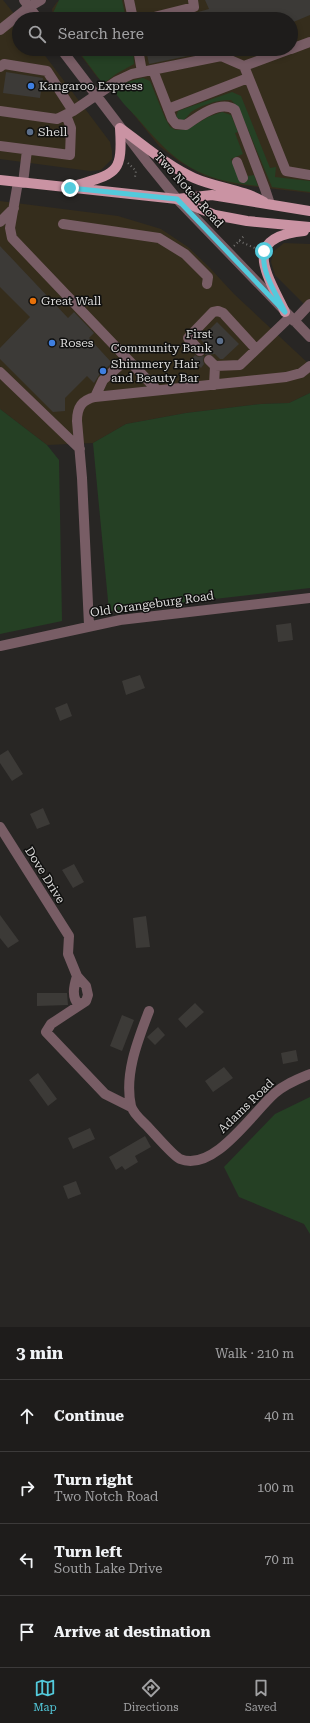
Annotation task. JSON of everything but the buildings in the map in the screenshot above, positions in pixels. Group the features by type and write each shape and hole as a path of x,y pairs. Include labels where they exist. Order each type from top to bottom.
{"main road":[{"path":"70,188 102,177 117,168 121,156 120,128"},
{"path":"120,128 186,174 202,181 251,194 270,204"},
{"path":"0,180 177,199 212,195 310,211"},
{"path":"177,199 215,215 247,221 310,227"},
{"path":"290,317 266,273 263,264 264,251 266,245 277,236 286,232 310,230"}],"street":[{"path":"18,12 27,3 41,0"},
{"path":"129,0 132,12"},
{"path":"174,12 194,7 193,0"},
{"path":"27,3 33,12"},
{"path":"0,30 12,18"},
{"path":"298,46 310,42"},
{"name":"Two Notch Road","path":"66,56 120,128 177,199 310,338"},
{"path":"139,56 142,72"},
{"path":"0,111 57,119 96,97 124,77 221,56 244,66 272,56"},
{"path":"0,67 4,64 47,71 69,113 72,128 70,155 0,146"},
{"path":"244,66 286,171 310,175"},
{"path":"153,70 174,122 179,126 186,125 197,116 219,107 225,106 232,108 236,113 270,204"},
{"path":"168,109 248,78"},
{"path":"27,150 10,228 12,238 157,390"},
{"path":"237,162 242,176 256,166"},
{"path":"0,222 14,208"},
{"path":"63,224 136,233 163,239 185,254 206,274 209,279 207,284"},
{"path":"214,385 212,363 240,365 290,317 310,304"},
{"path":"200,351 188,338 213,312 218,311 223,313 256,349"},
{"path":"95,397 103,380 127,359"},
{"path":"89,625 77,413 81,404 95,397 292,376 310,366"},
{"path":"0,372 80,449"},
{"name":"Old Orangeburg Road","path":"0,646 89,625 153,615 310,598"},
{"name":"Dove Drive","path":"0,827 69,936 68,954 77,976 86,986 88,995 86,1001 51,1024 46,1032 105,1094 131,1107"},
{"path":"131,1107 131,1066 136,1045 149,1011"},
{"name":"Adams Road","path":"131,1107 179,1159 191,1162 210,1155 239,1132 263,1104 276,1092 310,1074"}],"path":[{"path":"128,163 136,171 135,177"},
{"path":"233,247 244,236"},
{"path":"239,242 258,249"}],"shaded area":[{"path":"0,0 3,0 13,12 12,56 45,56 110,142 112,159 101,170 90,171 0,159"},
{"path":"62,0 310,0 310,193 233,184 205,176 180,162 159,146 117,94 97,77 81,56 298,56 298,12 52,12 52,9 57,2"},
{"path":"0,201 118,216 161,229 188,247 234,294 310,365 310,393 289,403 261,404 186,413 126,424 93,443 47,445 0,409"},
{"path":"284,243 310,244 310,310 275,275 271,262 274,251"}],"green space":[{"path":"59,0 122,0 125,12 53,12"},
{"path":"82,56 133,56 134,64 116,74 103,84"},
{"path":"143,78 150,81 165,118 170,127 176,130 188,129 208,117 222,112 231,115 238,132 235,133 243,154 231,159 241,182 248,179 248,176 254,175 258,186 220,179 204,174 191,168 165,148 123,103 115,92 127,82"},
{"path":"232,92 241,96 270,168 276,167 275,177 310,181 310,192 272,187 239,108 231,100 210,103 200,107 191,112 182,121 176,117 178,111"},
{"path":"310,393 310,588 109,611 93,443 126,424 186,413 261,404 289,403"},
{"path":"0,409 47,445 59,460 62,621 0,634"},
{"path":"310,1097 310,1234 304,1224 239,1197 224,1167 275,1114"}],"place":[{"name":"Kangaroo Express","path":"31,86"},
{"name":"Shell","path":"30,132"},
{"name":"Great Wall","path":"33,301"},
{"name":"First Community Bank","path":"220,341"},
{"name":"Roses","path":"52,343"},
{"name":"Shimmery Hair and Beauty Bar","path":"103,371"}],"route":[{"path":"70,188 177,199 285,312 266,273 263,264 264,251"}]}
